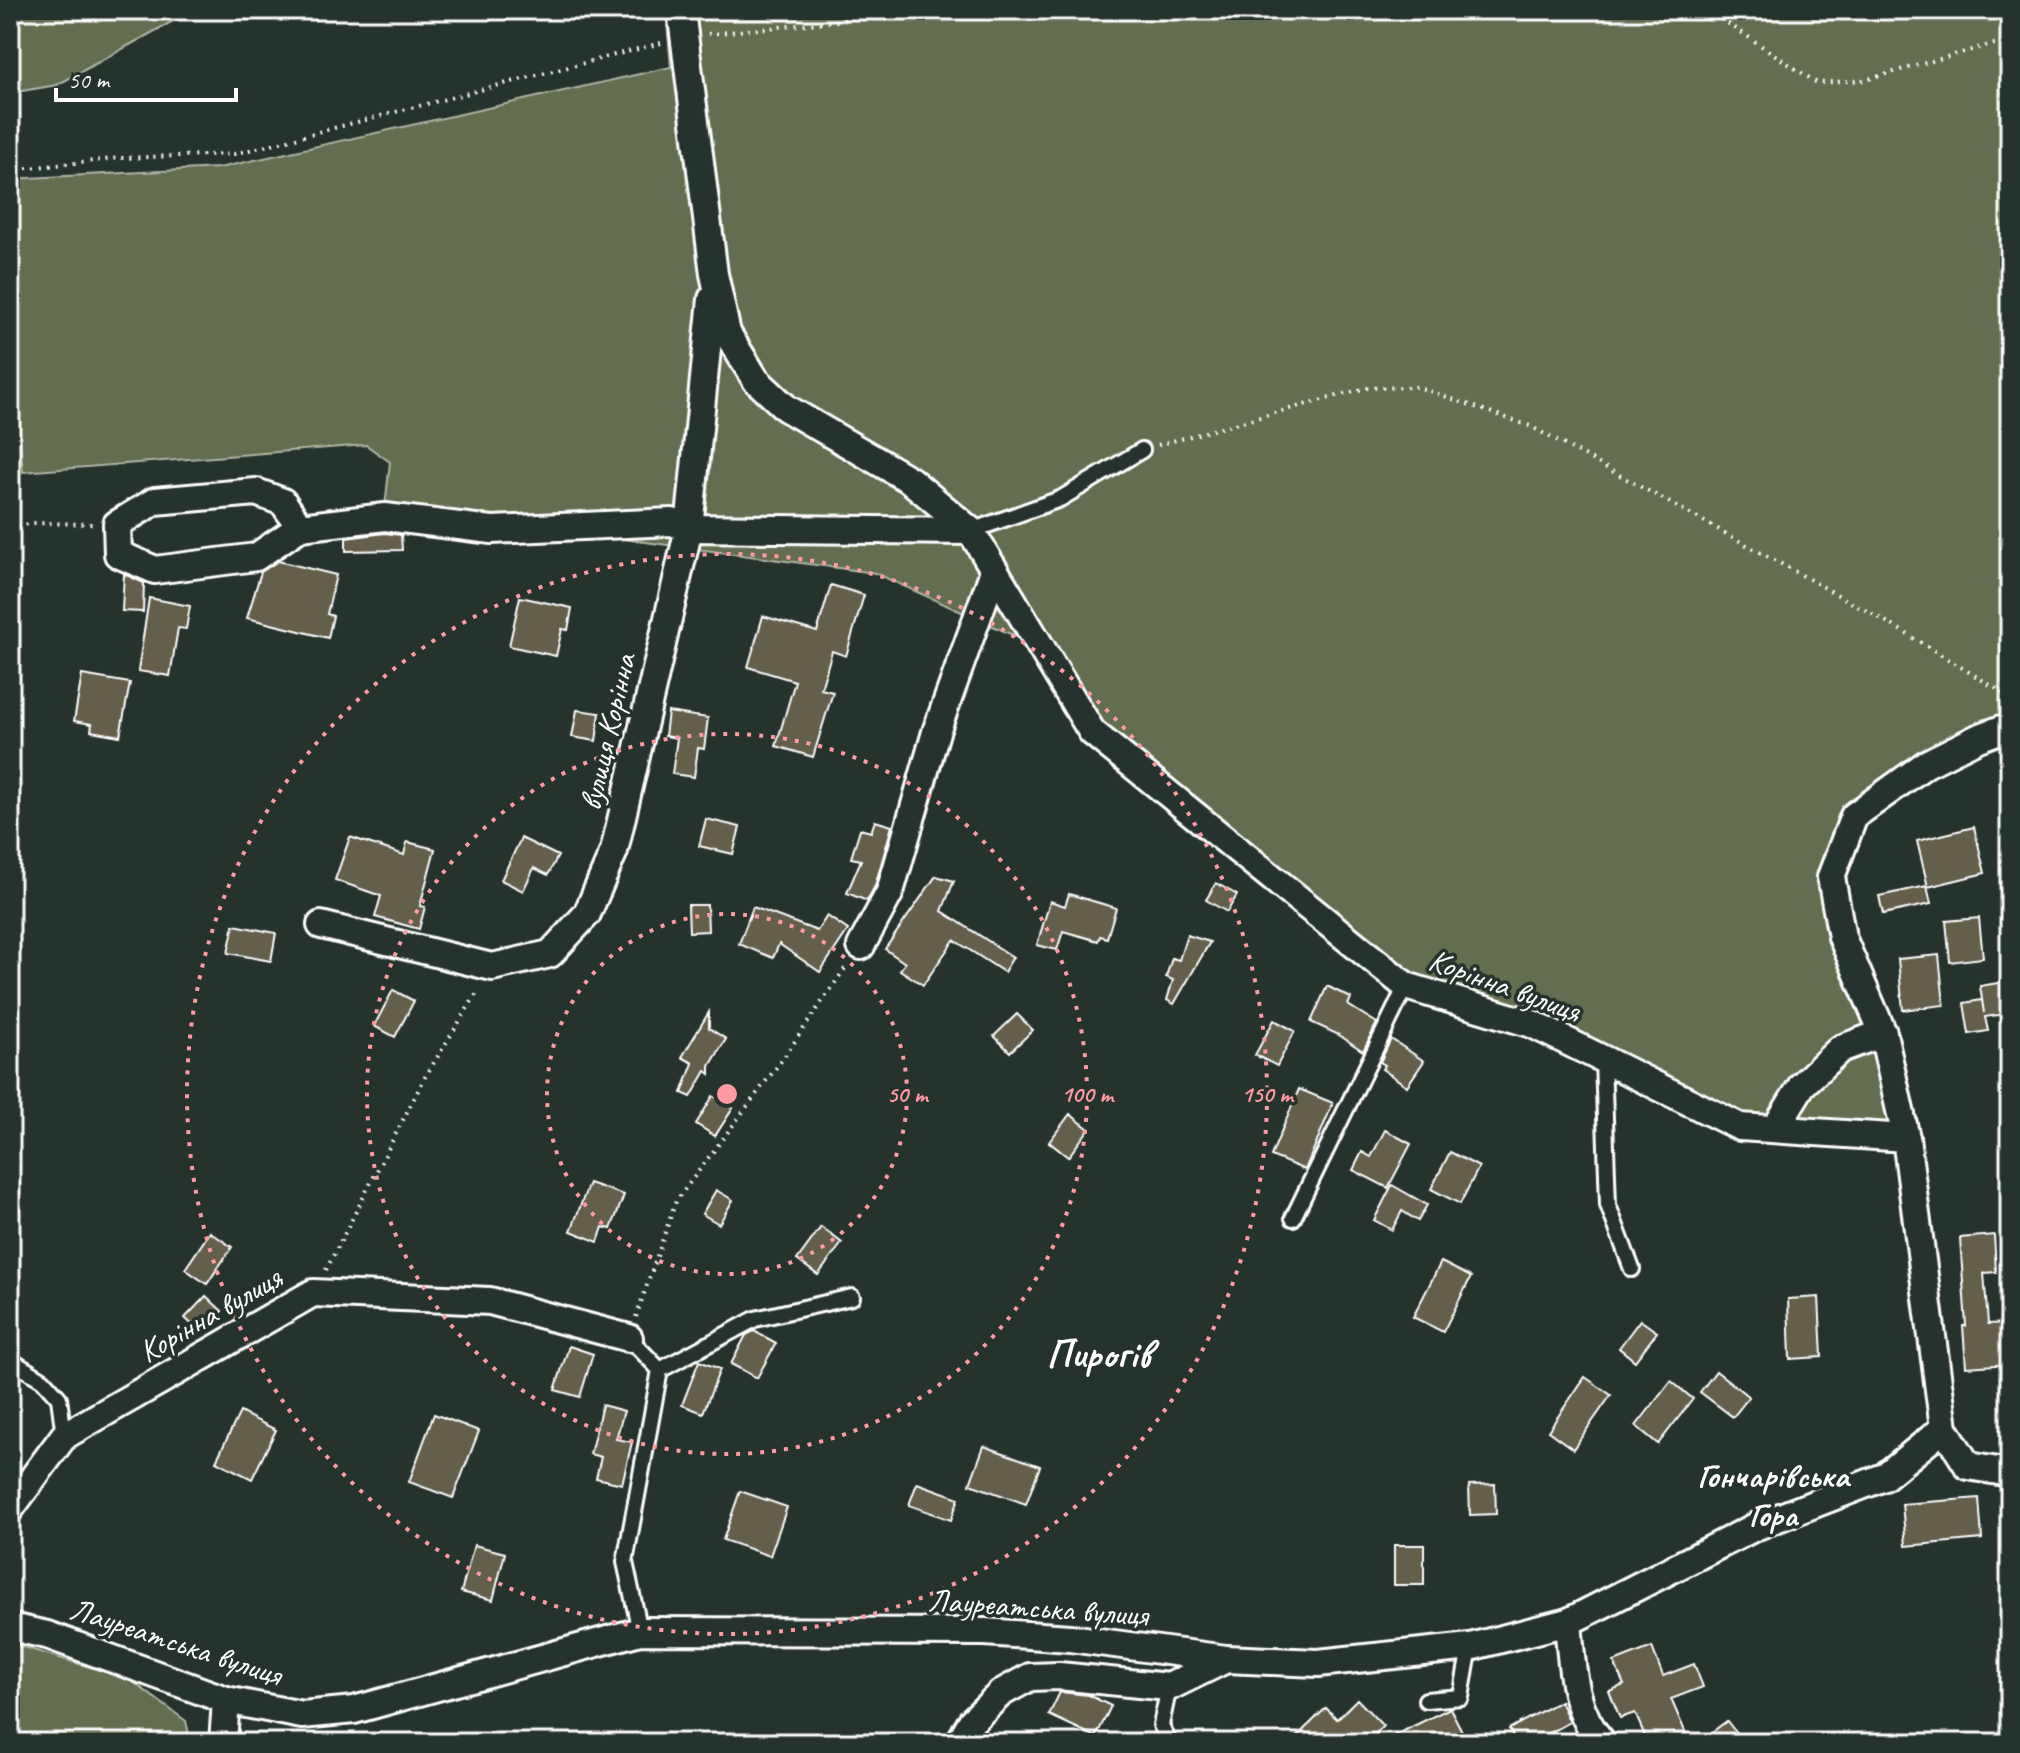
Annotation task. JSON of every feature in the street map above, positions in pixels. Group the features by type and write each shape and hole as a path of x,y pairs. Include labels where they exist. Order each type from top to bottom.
{"street":[{"path":"681,10 714,274 727,333 756,380 786,408 910,480 971,531"},
{"name":"вулиця Корінна","path":"321,925 492,967 550,954 587,914 614,851 689,528 714,274"},
{"path":"300,527 283,502 256,492 155,501 117,524 118,554 155,570 256,557 300,527 385,517 492,530 672,522 689,528 971,531"},
{"name":"Корінна вулиця","path":"971,531 1092,732 1406,986 1532,1024 1740,1127 1906,1138"},
{"path":"861,946 890,892 936,732 994,571"},
{"path":"2010,726 1926,764 1854,816 1831,877 1842,937 1883,1033 1906,1138 1944,1428 1968,1466 2010,1473"},
{"path":"1775,1129 1802,1085 1840,1049 1883,1033"},
{"name":"Корінна вулиця","path":"10,1509 64,1436 313,1293 490,1301 629,1338"},
{"name":"Лауреатська вулиця","path":"10,1627 47,1635 226,1700 302,1715 354,1710 640,1631 985,1632 1070,1638 1226,1659 1318,1663 1470,1647 1568,1622 1757,1526 1884,1477 1944,1428"},
{"path":"1568,1622 1574,1681 1581,1709 1594,1734 1603,1743"},
{"path":"959,1743 972,1721 1001,1693 1030,1677 1059,1676 1169,1687 1226,1659"},
{"path":"223,1743 226,1700"}],"lane":[{"path":"971,531 1060,499 1142,450"},
{"path":"1293,1218 1406,986"},
{"path":"1603,1060 1608,1205 1632,1269"},
{"path":"660,1370 755,1319 852,1297"},
{"path":"629,1338 660,1370"},
{"path":"10,1360 43,1380 59,1398 64,1436"},
{"path":"640,1631 625,1562 660,1370"},
{"path":"1426,1700 1461,1697 1470,1647"},
{"path":"1169,1687 1161,1725 1169,1743"}],"path":[{"path":"10,170 121,158 234,154 685,37 848,20 875,10"},
{"path":"1708,10 1817,83 1865,80 2010,41"},
{"path":"1142,450 1366,388 1418,387 1530,426 1887,622 2010,697"},
{"path":"10,528 33,523 117,524"},
{"path":"629,1338 676,1201 782,1060 861,946"},
{"path":"313,1293 425,1077 492,967"}],"green space":[{"path":"10,10 193,10 57,85 10,93"},
{"path":"666,10 2010,10 2010,726 1854,816 1831,877 1906,1138 1740,1127 1603,1060 1406,986 1092,732 975,540 1015,636 875,573 385,507 390,462 366,445 23,472 10,330 10,179 219,168 671,67"},
{"path":"10,1643 129,1679 186,1721 191,1743 10,1743"}],"building":[{"path":"385,533 401,535 402,550 346,551 346,538"},
{"path":"278,561 336,575 327,614 333,616 328,638 247,618 261,572"},
{"path":"124,574 144,583 143,612 122,611"},
{"path":"831,585 864,595 846,656 832,651 821,689 833,692 813,757 776,746 795,681 748,667 763,616 817,632"},
{"path":"520,597 572,608 568,630 562,629 556,656 509,646"},
{"path":"149,598 190,606 186,629 178,628 170,676 138,671"},
{"path":"82,675 130,683 120,736 91,731 92,724 74,721"},
{"path":"577,710 600,713 596,741 572,737"},
{"path":"668,712 708,718 704,749 698,748 694,777 672,774 677,738 665,736"},
{"path":"706,819 740,827 733,854 699,846"},
{"path":"875,821 892,826 875,886 867,901 847,893 861,860 851,858 860,829 871,832"},
{"path":"1974,827 1985,873 1928,887 1917,841"},
{"path":"350,837 404,855 407,842 435,849 420,906 425,907 419,929 375,917 381,896 335,880"},
{"path":"521,838 558,856 548,875 534,868 523,891 501,880"},
{"path":"936,876 954,881 942,911 1013,957 1004,972 954,940 923,985 900,970 905,963 885,949"},
{"path":"1216,883 1237,895 1227,912 1206,900"},
{"path":"1927,886 1931,904 1883,914 1879,896"},
{"path":"1069,894 1116,908 1107,938 1100,936 1098,941 1063,931 1057,950 1037,945 1050,901 1065,906"},
{"path":"688,905 707,905 708,931 689,932"},
{"path":"753,907 817,931 827,916 848,930 820,972 779,944 773,958 739,944"},
{"path":"1979,918 1983,958 1950,962 1946,921"},
{"path":"234,925 276,933 271,961 228,953"},
{"path":"1187,935 1210,942 1174,1004 1167,1000 1173,980 1166,977 1172,958 1179,960"},
{"path":"1939,955 1944,1005 1903,1010 1898,959"},
{"path":"2010,981 2010,1013 1985,1017 1988,1031 1969,1034 1964,1003 1982,1000 1984,1013 1980,986"},
{"path":"1327,986 1351,998 1348,1005 1377,1023 1363,1051 1311,1022"},
{"path":"393,990 414,1001 395,1037 374,1026"},
{"path":"709,1012 709,1028 726,1039 710,1066 710,1074 706,1071 691,1097 682,1093 693,1063 682,1057"},
{"path":"1017,1014 1033,1030 1010,1052 994,1036"},
{"path":"1274,1020 1295,1031 1277,1066 1255,1055"},
{"path":"1391,1039 1424,1061 1407,1086 1382,1069 1385,1065 1380,1062"},
{"path":"1299,1089 1333,1103 1305,1170 1271,1156"},
{"path":"713,1096 733,1108 715,1136 696,1124"},
{"path":"1070,1114 1089,1129 1068,1157 1049,1142"},
{"path":"1385,1130 1411,1144 1388,1188 1353,1170 1362,1152 1371,1157"},
{"path":"1450,1152 1479,1167 1460,1204 1431,1189"},
{"path":"589,1183 624,1195 611,1229 603,1227 598,1242 571,1231"},
{"path":"1392,1185 1427,1205 1418,1221 1402,1211 1392,1230 1374,1220"},
{"path":"716,1190 733,1200 719,1224 702,1214"},
{"path":"821,1227 842,1243 818,1275 797,1260"},
{"path":"210,1232 232,1247 207,1284 185,1269"},
{"path":"1994,1235 1996,1272 1984,1273 1988,1324 2010,1323 2010,1364 1966,1367 1960,1238"},
{"path":"1441,1262 1471,1277 1443,1332 1413,1317"},
{"path":"206,1296 222,1311 201,1333 185,1318"},
{"path":"1819,1297 1822,1357 1790,1359 1788,1299"},
{"path":"1640,1320 1657,1332 1635,1361 1619,1348"},
{"path":"754,1331 776,1343 757,1378 731,1364 746,1335"},
{"path":"569,1346 593,1354 580,1397 555,1390"},
{"path":"699,1361 720,1369 703,1413 682,1405"},
{"path":"1716,1371 1749,1397 1733,1417 1700,1392"},
{"path":"1585,1377 1611,1395 1573,1449 1548,1431"},
{"path":"1671,1381 1693,1399 1658,1444 1636,1426"},
{"path":"602,1405 624,1411 616,1439 632,1442 622,1484 596,1478 601,1457 590,1454"},
{"path":"240,1412 276,1430 252,1479 216,1461"},
{"path":"434,1414 479,1431 453,1498 409,1482"},
{"path":"984,1446 1040,1466 1026,1504 970,1484"},
{"path":"917,1483 959,1498 951,1520 909,1505"},
{"path":"1495,1484 1496,1514 1470,1515 1469,1485"},
{"path":"740,1491 787,1507 770,1556 723,1540"},
{"path":"1979,1498 1982,1539 1906,1546 1902,1504"},
{"path":"474,1545 505,1553 493,1600 461,1592"},
{"path":"1394,1545 1424,1545 1424,1585 1394,1585"},
{"path":"1652,1647 1663,1676 1694,1664 1703,1687 1671,1699 1690,1743 1648,1743 1635,1713 1620,1718 1609,1691 1624,1685 1614,1662"},
{"path":"1060,1692 1089,1695 1111,1706 1096,1737 1049,1715"},
{"path":"1357,1699 1383,1726 1367,1743 1290,1743 1326,1708 1337,1719"},
{"path":"1560,1701 1570,1722 1532,1743 1517,1743 1509,1729"},
{"path":"1450,1708 1465,1737 1452,1743 1379,1743"},
{"path":"1727,1721 1744,1743 1697,1743"}],"district":[{"name":"Пирогів","path":"1099,1353"},
{"name":"Гончарівська Гора","path":"1773,1494"}]}
